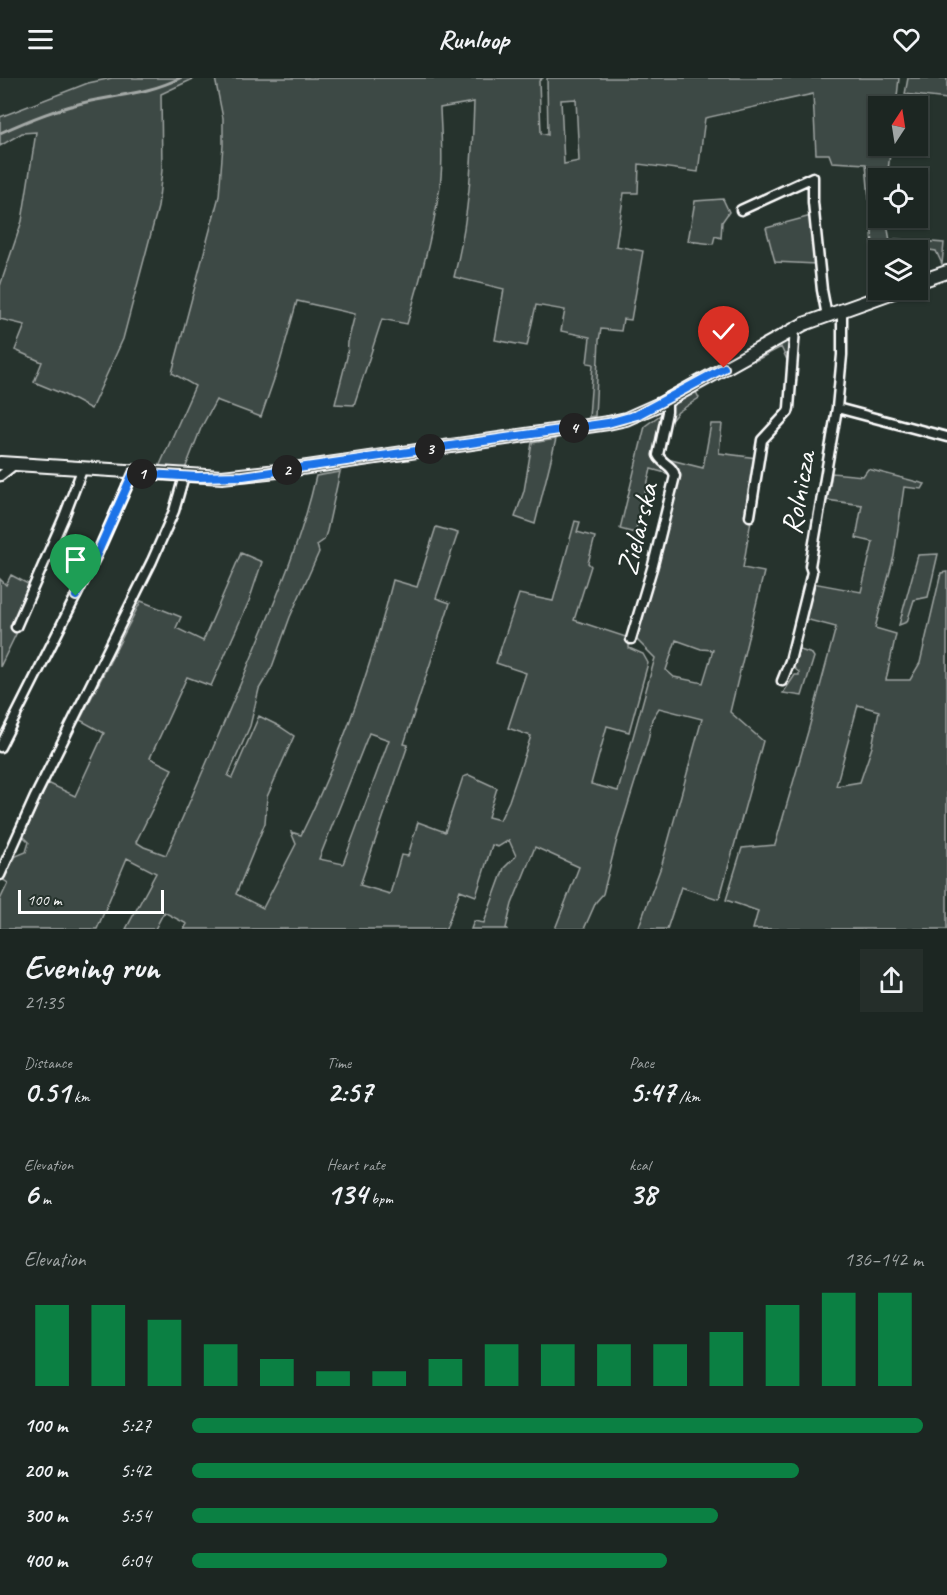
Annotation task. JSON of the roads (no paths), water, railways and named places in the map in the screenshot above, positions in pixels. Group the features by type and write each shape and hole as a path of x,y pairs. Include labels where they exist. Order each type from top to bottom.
{"street":[{"path":"741,210 813,177 813,202 827,316"},
{"path":"928,279 947,272"},
{"path":"0,464 222,477 260,474 608,423 626,419 667,400 795,329 870,300"},
{"name":"Rolnicza","path":"782,681 799,629 812,572 810,566 837,408 842,355 842,310"},
{"path":"750,516 762,440 788,412 789,408 795,329"},
{"name":"Zielarska","path":"631,639 653,565 675,476 671,467 658,455 667,412 667,400"},
{"path":"837,408 947,437"},
{"path":"0,476 14,465"},
{"path":"16,627 60,527 82,470"},
{"path":"0,747 97,554 133,473"},
{"path":"0,875 34,797 152,561 174,511 184,476"}],"waterway":[{"path":"0,133 67,107 147,90 180,78"}]}
